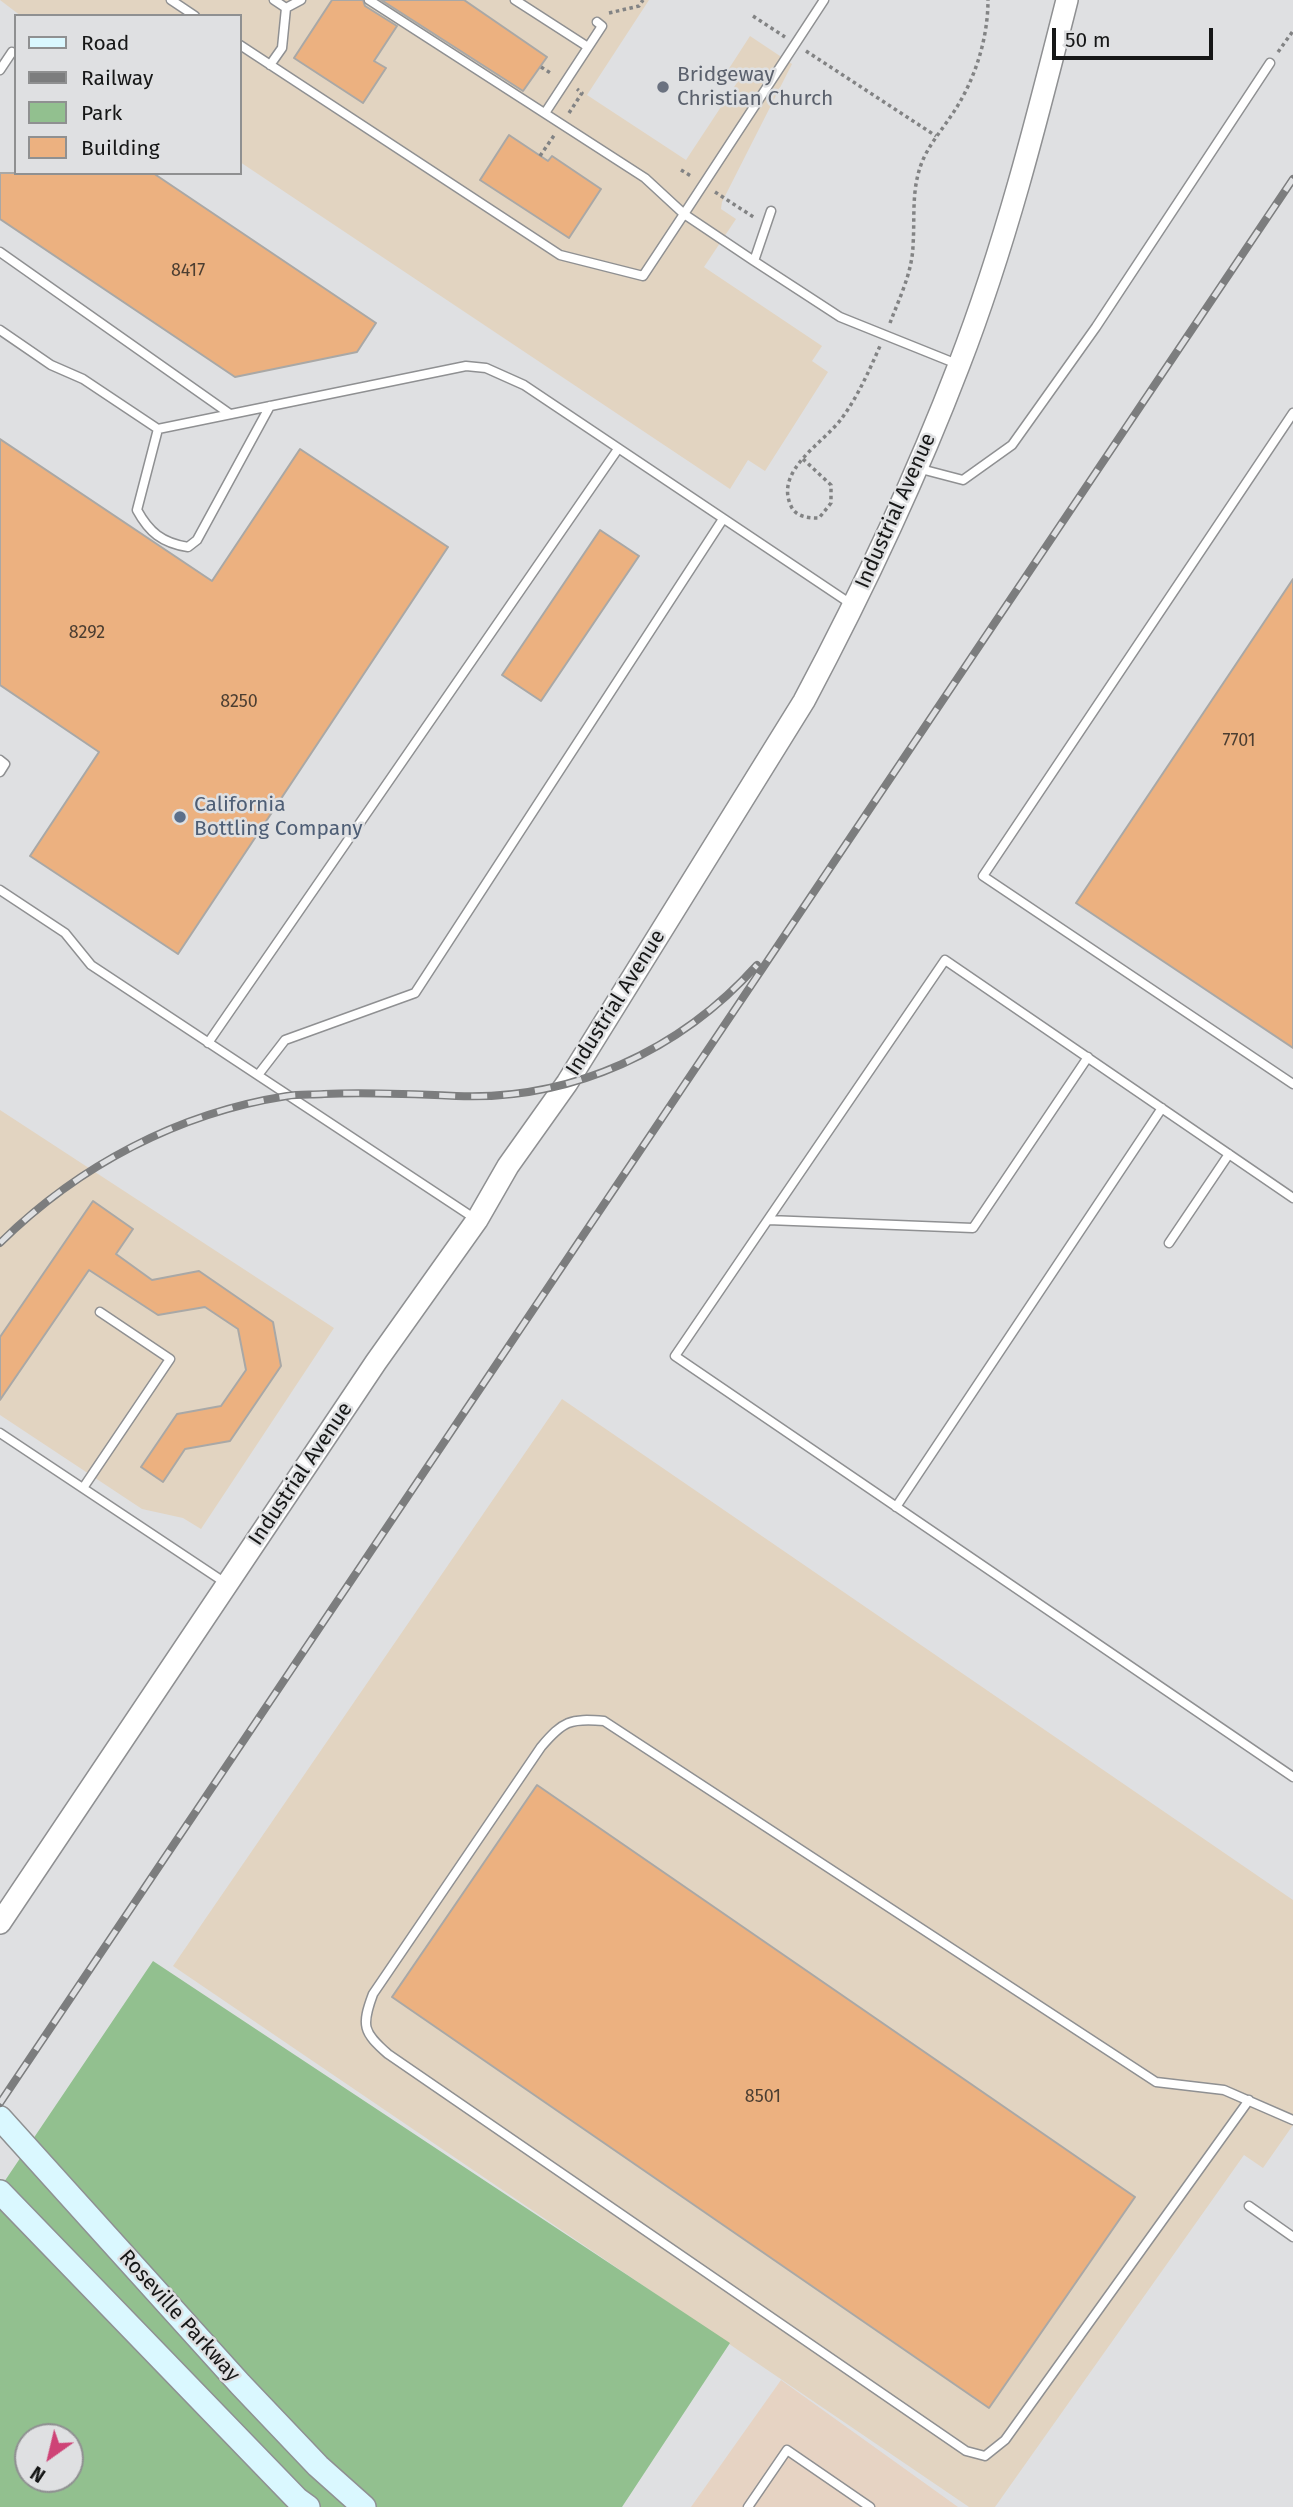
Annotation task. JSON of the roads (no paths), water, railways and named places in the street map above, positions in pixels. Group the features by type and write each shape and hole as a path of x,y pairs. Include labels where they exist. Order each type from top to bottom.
{"main road":[{"name":"Roseville Parkway","path":"0,2118 240,2384 318,2466 364,2507"},
{"name":"Roseville Parkway","path":"0,2192 302,2503"}],"street":[{"name":"Industrial Avenue","path":"0,1923 376,1362 477,1220 508,1166 567,1083 804,701 853,606 917,468 960,365 989,281 1035,127 1068,0"}],"lane":[{"path":"171,0 192,14"},
{"path":"274,0 286,8"},
{"path":"286,8 301,0"},
{"path":"369,0 645,178 684,215 840,317 960,365"},
{"path":"515,0 588,47"},
{"path":"242,46 560,255 643,276 824,0"},
{"path":"270,65 282,48 286,8"},
{"path":"545,113 602,26 597,22"},
{"path":"0,70 12,52"},
{"path":"917,468 962,480 1012,445 1096,327 1270,63"},
{"path":"754,261 771,211"},
{"path":"0,252 230,414"},
{"path":"0,330 51,365 83,379 158,429 466,366 486,369 524,386 853,606"},
{"path":"158,429 136,510 146,527 171,544 188,547 197,540 270,406"},
{"path":"1293,413 983,876 1293,1084"},
{"path":"208,1042 618,449"},
{"path":"258,1075 285,1040 415,993 723,519"},
{"path":"0,761 5,764 0,772"},
{"path":"0,890 65,933 91,965 477,1220"},
{"path":"1293,1198 945,960 675,1356 1293,1777"},
{"path":"768,1220 973,1228 1088,1057"},
{"path":"897,1507 1162,1108"},
{"path":"1168,1243 1229,1154"},
{"path":"83,1488 170,1359 100,1312"},
{"path":"0,1433 227,1584"},
{"path":"1249,2100 1005,2440 985,2456 965,2451 388,2054 368,2037 365,2015 373,1994 541,1747 559,1727 581,1719 604,1721 1156,2082 1224,2090 1249,2100 1293,2120"},
{"path":"1249,2206 1293,2236"},
{"path":"748,2507 787,2450 870,2507"}],"railway":[{"path":"0,2103 1293,179"},
{"path":"0,1243 30,1215 96,1167 132,1147 207,1115 292,1095 499,1095 541,1090 582,1079 622,1064 659,1045 694,1022 727,995 757,965"}],"place":[{"name":"Bridgeway Christian Church","path":"663,87"},
{"name":"California Bottling Company","path":"180,817"}]}
